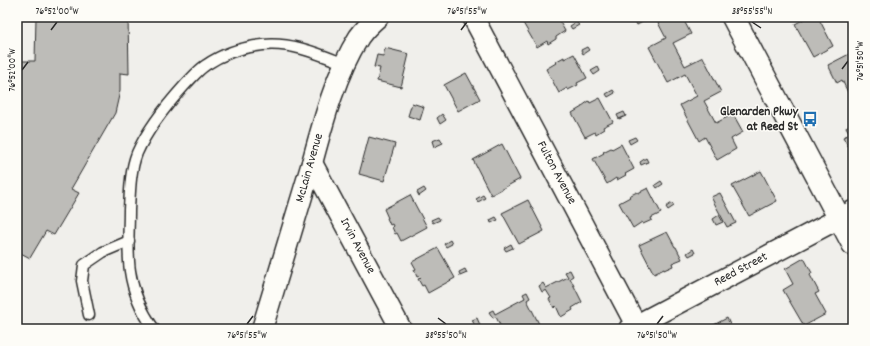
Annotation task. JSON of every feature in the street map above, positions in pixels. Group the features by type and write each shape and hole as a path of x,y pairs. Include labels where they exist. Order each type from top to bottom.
{"street":[{"name":"McLain Avenue","path":"262,329 334,90 345,64 360,36 378,17"},
{"name":"Fulton Avenue","path":"474,17 635,328"},
{"path":"733,17 846,215 853,244"},
{"name":"Irvin Avenue","path":"312,163 401,329"},
{"name":"Reed Street","path":"635,328 846,215"}],"lane":[{"path":"154,329 145,316 136,296 130,272 130,190 132,171 137,154 148,134 172,99 190,79 205,66 222,56 246,48 263,45 294,47 320,54 345,64"},
{"path":"89,315 82,281 84,265 103,252 129,241"}],"building":[{"path":"36,17 128,17 129,74 120,73 120,91 115,113 71,189 79,193 54,235 46,231 30,258 17,251 17,84 21,80 21,61 35,61"},
{"path":"533,17 557,17 565,31 548,44 547,41 537,47 523,23"},
{"path":"633,17 652,17 637,25"},
{"path":"655,17 682,17 691,34 673,43 685,66 703,57 721,92 704,101 716,123 733,114 743,132 731,139 736,149 717,160 705,137 699,141 680,105 697,96 685,74 668,83 649,47 666,38"},
{"path":"808,17 818,17 833,46 813,57 795,24"},
{"path":"576,22 579,25 572,29 570,26"},
{"path":"587,47 589,50 583,54 581,50"},
{"path":"385,48 409,54 401,87 377,81 380,68 374,67 377,55 383,56"},
{"path":"853,52 852,101 842,80 837,83 828,65"},
{"path":"574,54 587,78 577,83 578,85 568,90 567,88 559,93 546,69 564,57 564,59"},
{"path":"598,67 600,71 594,75 591,71"},
{"path":"466,73 480,99 458,111 444,85"},
{"path":"613,90 615,93 608,97 606,94"},
{"path":"600,98 613,122 603,127 604,129 596,134 595,132 585,137 572,113 589,101 590,103"},
{"path":"412,103 424,107 420,120 408,116"},
{"path":"624,112 626,116 619,119 617,115"},
{"path":"442,114 446,120 440,124 437,118"},
{"path":"853,123 853,143 848,146 843,137 850,134 846,127"},
{"path":"369,137 395,144 384,181 359,174"},
{"path":"635,137 637,140 630,144 628,140"},
{"path":"440,138 443,143 434,147 432,141"},
{"path":"502,144 520,179 491,195 473,160"},
{"path":"621,144 634,169 617,180 616,178 607,184 593,159 604,153 603,152"},
{"path":"646,158 648,162 641,165 640,162"},
{"path":"761,171 777,201 749,216 732,186"},
{"path":"661,181 663,184 657,188 655,185"},
{"path":"424,188 426,191 419,196 417,192"},
{"path":"648,188 661,213 651,218 652,220 643,224 642,222 633,228 619,203 630,197 629,196"},
{"path":"720,193 736,223 727,227 711,197"},
{"path":"410,195 427,227 401,241 397,233 395,234 392,224 390,225 384,209"},
{"path":"483,195 485,198 478,202 476,199"},
{"path":"528,200 544,231 519,244 502,213"},
{"path":"672,203 674,206 668,210 666,207"},
{"path":"719,215 723,222 716,225 713,219"},
{"path":"438,217 440,220 433,223 431,220"},
{"path":"496,217 498,220 491,223 490,220"},
{"path":"667,232 682,259 672,263 673,266 654,274 639,245"},
{"path":"450,240 452,244 446,247 444,244"},
{"path":"511,244 513,248 506,251 504,248"},
{"path":"438,248 455,278 428,293 424,285 422,286 418,279 421,278 419,276 417,277 414,270 416,269 412,262"},
{"path":"693,249 695,253 689,256 687,253"},
{"path":"804,258 812,273 810,275 819,292 815,294 826,314 804,326 783,290 793,284 785,269"},
{"path":"465,269 467,273 460,276 459,272"},
{"path":"570,270 573,276 570,278 582,302 572,308 573,310 561,317 556,306 554,308 549,299 551,298 546,290 542,292 539,286 543,283 546,288 568,277 565,272"},
{"path":"527,292 530,298 527,300 540,326 534,329 502,329 496,317 493,318 489,312 493,310 495,314 525,298 523,294"},
{"path":"477,318 480,325 477,326 478,329 468,329 475,326 472,320"},
{"path":"727,318 732,329 706,329"}],"place":[{"name":"Glenarden Pkwy at Reed St","path":"810,119"}]}
